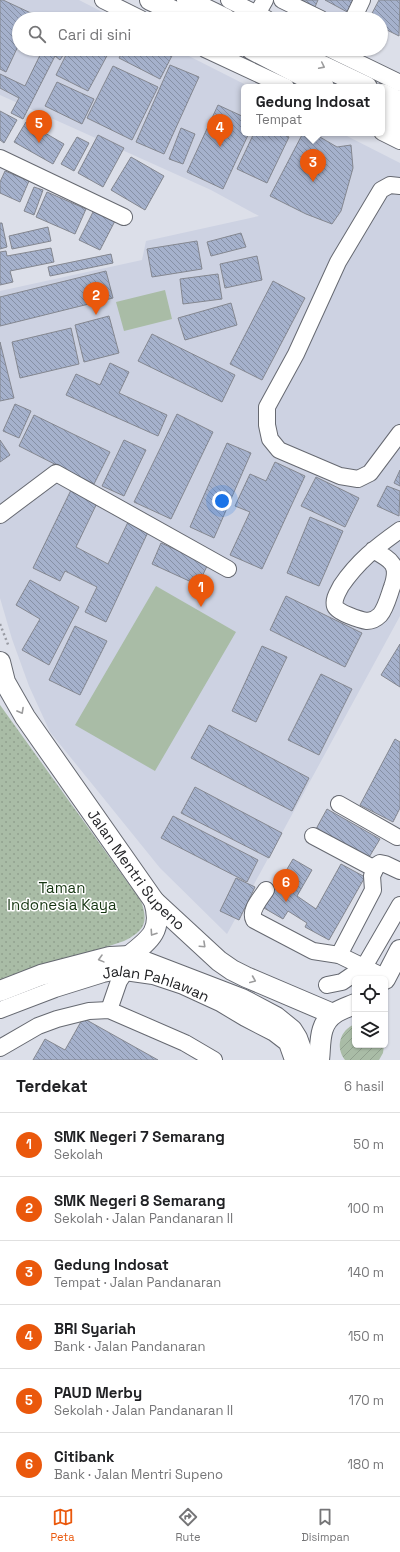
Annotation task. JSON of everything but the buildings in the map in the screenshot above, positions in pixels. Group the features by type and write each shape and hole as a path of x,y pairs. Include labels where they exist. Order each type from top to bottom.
{"main road":[{"path":"150,0 176,12"},
{"path":"187,0 222,8"},
{"path":"264,56 318,84"},
{"path":"301,56 361,84"},
{"path":"385,95 400,102"},
{"path":"385,116 400,123"},
{"name":"Jalan Mentri Supeno","path":"5,655 3,681 25,717 154,901 220,961 232,970 333,1014"},
{"path":"127,964 154,932 157,925 158,913 154,901"},
{"path":"387,976 400,950"},
{"path":"0,990 49,973 110,957 127,964 242,999 276,1017 292,1030 297,1038 305,1060"},
{"path":"319,1060 323,1027 333,1014 352,1005"}],"street":[{"path":"103,0 127,12"},
{"path":"261,12 265,0"},
{"path":"282,0 307,12"},
{"path":"356,12 362,0"},
{"path":"222,8 238,12"},
{"path":"220,56 280,84"},
{"path":"344,56 400,83"},
{"path":"385,133 400,140"},
{"path":"0,158 124,217"},
{"path":"400,186 390,185 381,190 338,262 296,354 267,407 267,425 270,439 280,450 340,476 358,479 370,473 400,433"},
{"path":"0,514 56,473 228,569"},
{"path":"373,550 389,559 394,566 396,577 381,615 374,620 368,621 338,611 334,606 337,594 352,571 373,550 400,530"},
{"path":"339,804 399,835"},
{"path":"313,836 374,869"},
{"path":"339,955 373,890 372,876 374,869 380,863 400,871"},
{"path":"266,890 253,912 252,916 254,920 313,951 339,955 380,976"},
{"path":"327,986 342,982 364,967 400,905"},
{"path":"109,1010 119,981 127,964"},
{"name":"Jalan Pahlawan","path":"0,1010 55,988 118,971 127,964 153,976 183,986 220,1003 245,1018 274,1032 287,1042 293,1060"},
{"path":"0,1048 38,1026 57,1019 89,1011 109,1010 185,1043 214,1060"}],"path":[{"path":"0,624 5,655"}],"shaded area":[{"path":"0,0 79,0 102,12 12,12 12,56 189,56 244,84 241,84 241,136 347,136 400,163 400,522 398,525 400,526 400,616 227,934 160,868 50,732 29,686 12,639 0,598 0,291 142,260 146,241 259,216 211,190 0,95"},
{"path":"267,0 367,0 361,12 291,12"}],"green space":[{"path":"165,290 172,319 124,331 116,302"},
{"path":"156,586 236,632 155,771 75,725"},
{"name":"Taman Indonesia Kaya","path":"0,705 141,901 145,915 143,926 140,930 124,941 0,983"},
{"path":"352,1026 352,1048 384,1048 383,1053 379,1060 345,1060 340,1050 340,1044 343,1035"}],"place":[{"name":"PAUD Merby","path":"39,143"},
{"name":"BRI Syariah","path":"220,147"},
{"name":"Gedung Indosat","path":"313,182"},
{"name":"SMK Negeri 8 Semarang","path":"96,315"},
{"name":"SMK Negeri 7 Semarang","path":"201,607"},
{"name":"Citibank","path":"286,902"}]}
